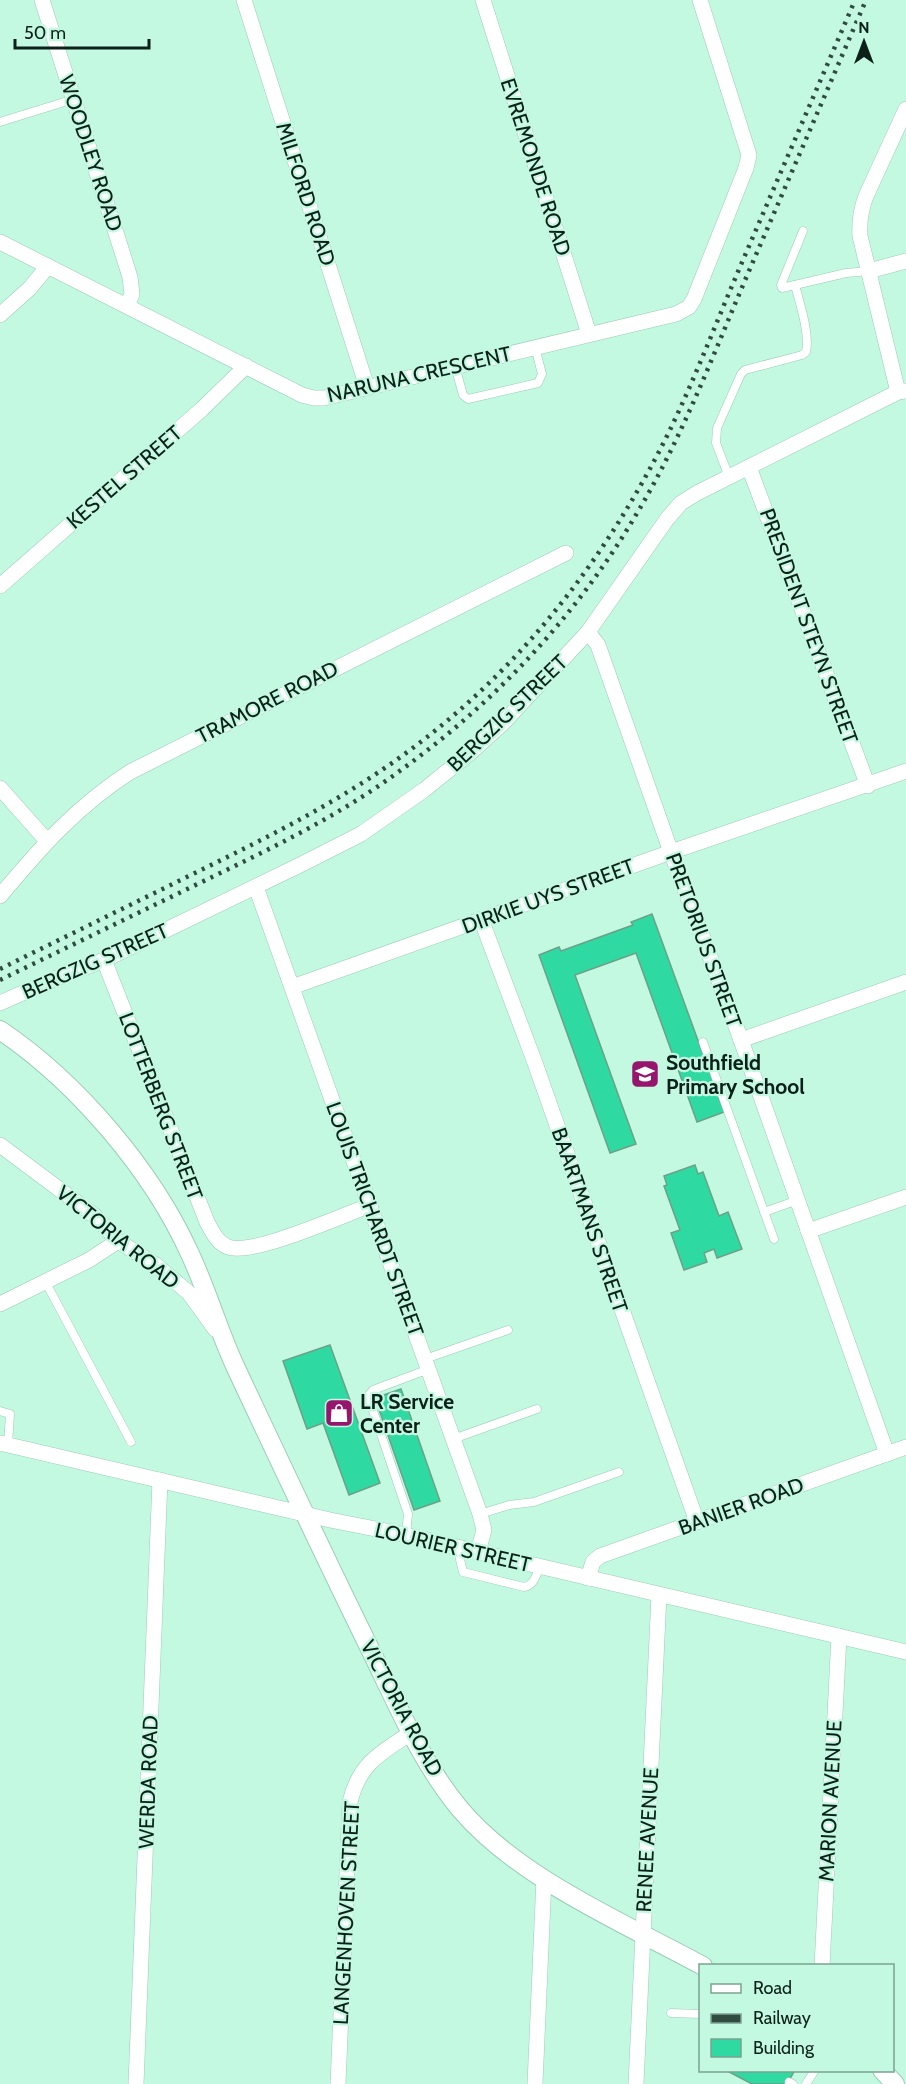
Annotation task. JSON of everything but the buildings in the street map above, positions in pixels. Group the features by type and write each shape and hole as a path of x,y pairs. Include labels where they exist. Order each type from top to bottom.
{"street":[{"name":"WOODLEY ROAD","path":"42,0 130,277 132,294 127,306"},
{"name":"MILFORD ROAD","path":"244,0 368,387"},
{"name":"EVREMONDE ROAD","path":"483,0 589,334"},
{"name":"NARUNA CRESCENT","path":"0,242 314,398 324,398 676,314 689,306 694,298 746,168 749,155 700,0"},
{"path":"902,392 860,236 861,208 906,109"},
{"path":"869,271 906,261"},
{"path":"0,315 30,288 48,266"},
{"name":"KESTEL STREET","path":"0,586 202,409 246,366"},
{"name":"BERGZIG STREET","path":"0,1003 104,960 361,834 424,790 503,723 588,632 673,510 697,493 902,392"},
{"name":"PRESIDENT STEYN STREET","path":"749,467 868,786"},
{"name":"TRAMORE ROAD","path":"0,896 47,841 93,798 130,772 566,553"},
{"name":"PRETORIUS STREET","path":"588,632 598,645 887,1454"},
{"name":"DIRKIE UYS STREET","path":"292,987 906,771"},
{"path":"0,788 47,841"},
{"name":"LOUIS TRICHARDT STREET","path":"256,887 480,1514 484,1530 478,1552"},
{"name":"BAARTMANS STREET","path":"482,919 697,1521"},
{"name":"LOTTERBERG STREET","path":"104,960 207,1222 213,1234 226,1246 237,1248 262,1244 371,1205"},
{"path":"741,1040 906,982"},
{"name":"VICTORIA ROAD","path":"2,1031 76,1094 132,1157 176,1223 205,1288 224,1341 303,1513 433,1773 460,1809 487,1837 544,1878 701,1964"},
{"name":"VICTORIA ROAD","path":"0,1145 95,1216 118,1241 156,1265 189,1293 224,1341"},
{"path":"808,1231 906,1197"},
{"path":"0,1304 89,1260 118,1241"},
{"name":"LOURIER STREET","path":"4,1444 906,1652"},
{"name":"BANIER ROAD","path":"588,1578 596,1558 906,1447"},
{"name":"WERDA ROAD","path":"136,2084 160,1480"},
{"name":"RENEE AVENUE","path":"636,2084 659,1595"},
{"name":"MARION AVENUE","path":"822,1964 839,1636"},
{"name":"LANGENHOVEN STREET","path":"338,2084 350,1802 357,1781 370,1762 411,1733"},
{"path":"535,2084 544,1878"},
{"path":"884,2072 895,2084"}],"lane":[{"path":"0,122 74,99"},
{"path":"804,231 781,286 784,288 846,273 869,271"},
{"path":"729,477 715,436 741,374 752,367 802,355 806,352 808,346 804,321 795,285"},
{"path":"455,366 463,395 468,399 538,383 542,374 535,347"},
{"path":"703,1042 774,1239"},
{"path":"765,1212 798,1200"},
{"path":"45,1281 130,1442"},
{"path":"406,1535 408,1514 368,1396 373,1390 427,1364 508,1330"},
{"path":"453,1439 537,1409"},
{"path":"0,1411 10,1414 4,1444"},
{"path":"480,1514 509,1505 534,1502 619,1472"},
{"path":"456,1547 460,1568 468,1575 524,1587 532,1583 540,1567"},
{"path":"671,2013 699,2014"}],"railway":[{"path":"0,969 253,844 365,781 418,744 457,712 494,679 528,643 590,565 618,523 667,436 695,376 855,0"},
{"path":"0,980 259,854 356,801 437,743 503,684 534,652 591,583 656,480 697,394 866,0"}],"place":[{"name":"Southfield Primary School","path":"645,1074"},
{"name":"LR Service Center","path":"339,1413"}]}
